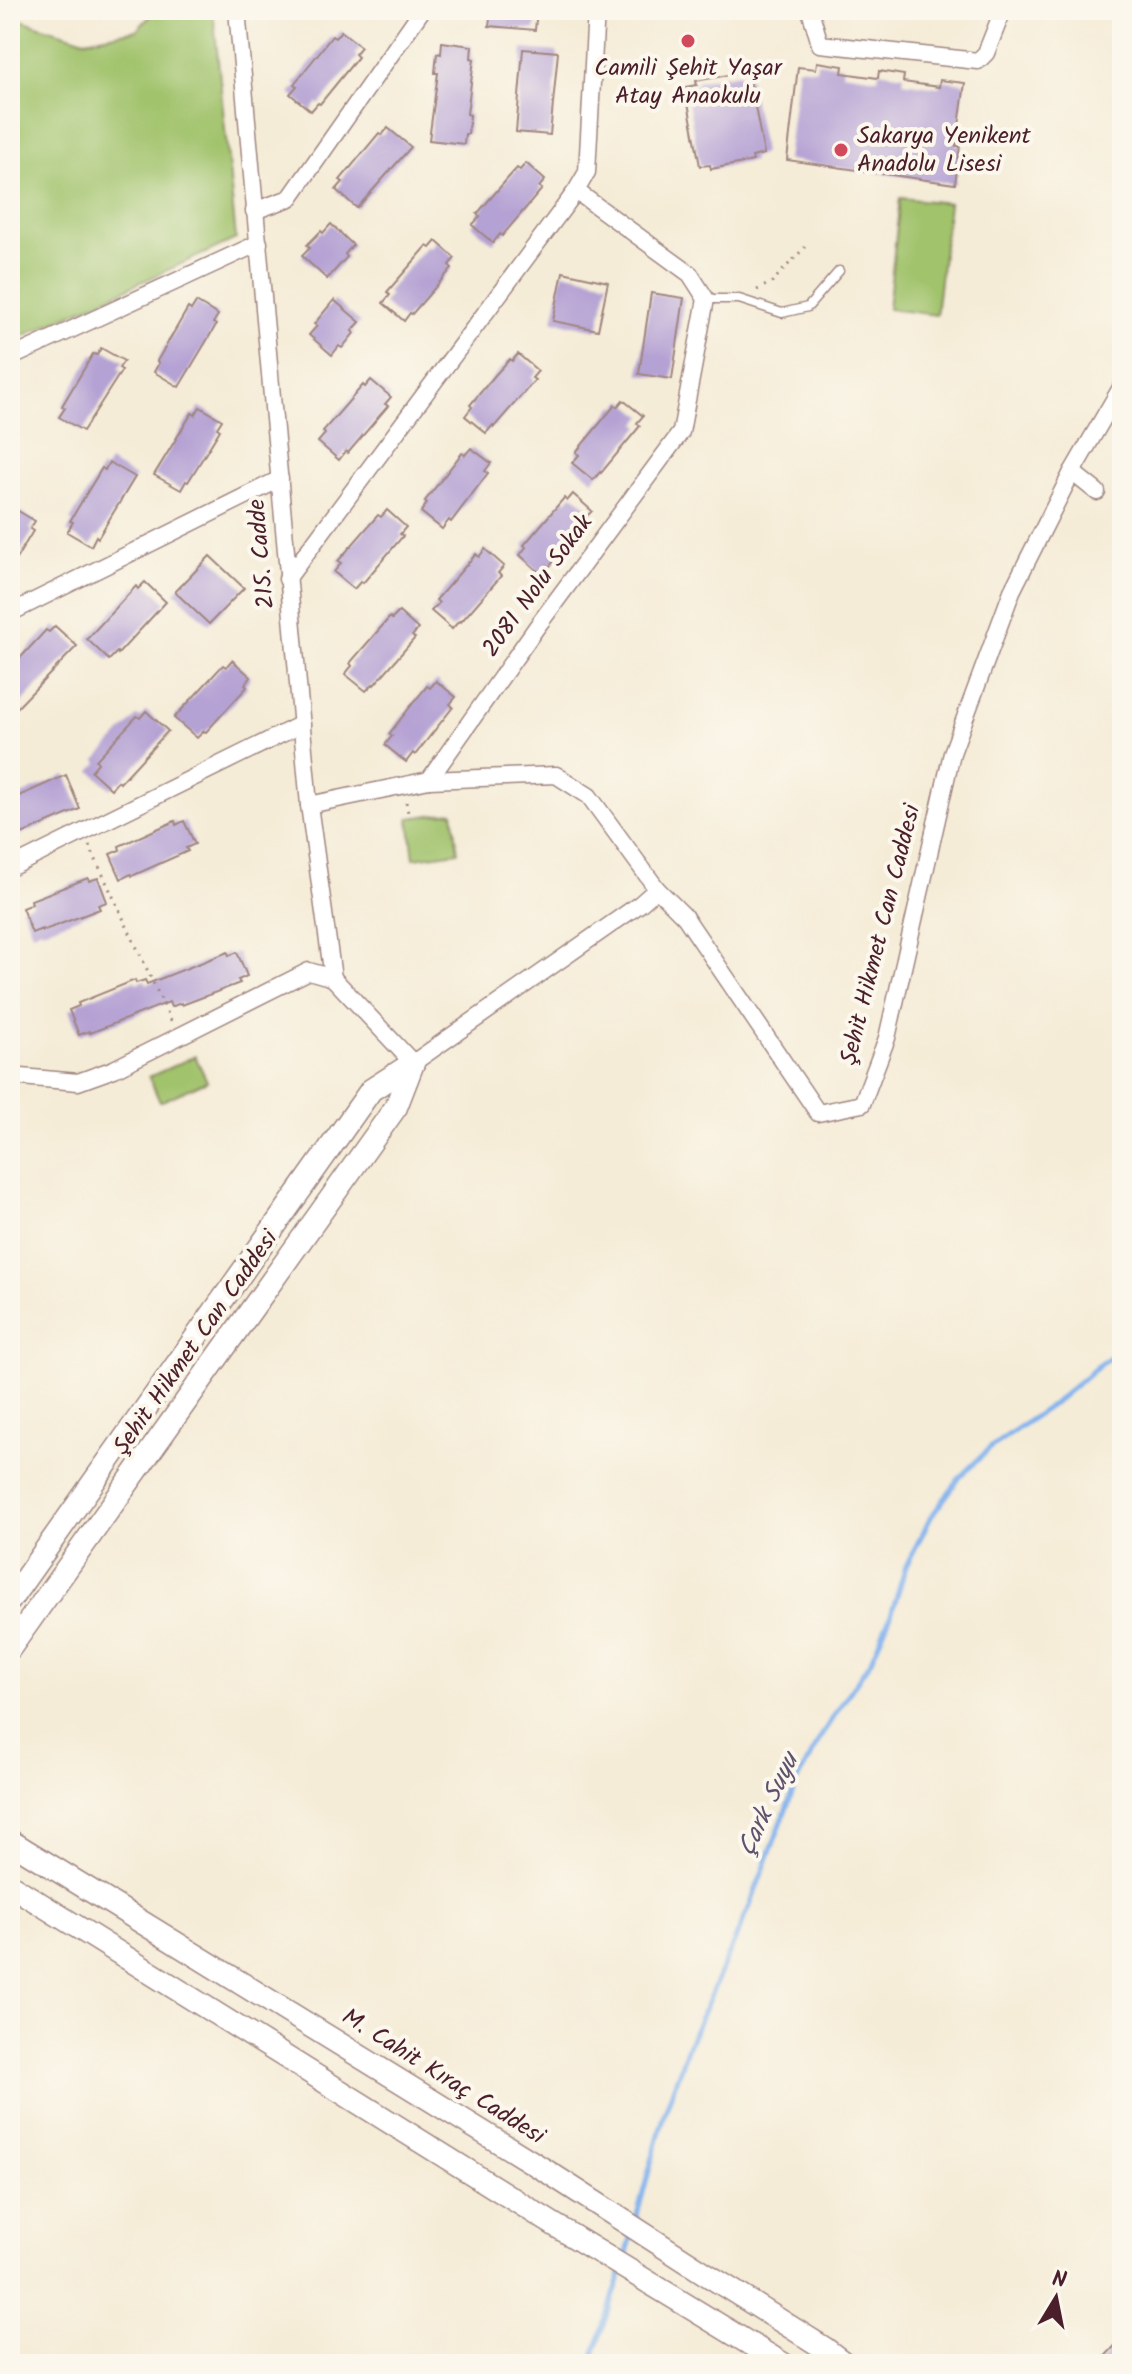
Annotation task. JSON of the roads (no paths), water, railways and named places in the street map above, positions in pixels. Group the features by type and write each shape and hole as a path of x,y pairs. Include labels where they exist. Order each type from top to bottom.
{"street":[{"name":"215. Cadde","path":"237,10 309,805 333,978"},
{"path":"254,211 290,198 422,10"},
{"path":"287,579 576,191 587,172 596,10"},
{"path":"810,10 820,44 978,61 986,53 1003,10"},
{"path":"576,191 690,274 706,299"},
{"path":"10,358 259,243"},
{"name":"2081 Nolu Sokak","path":"429,780 536,628 681,432 706,299"},
{"name":"Şehit Hikmet Can Caddesi","path":"10,1600 371,1090 640,904 657,889 685,917 818,1113 862,1104 887,1038 952,753 1012,591 1072,472 1122,386"},
{"path":"1072,472 1097,492"},
{"path":"10,613 280,479"},
{"path":"10,868 302,724"},
{"path":"309,805 429,780 556,775 589,796 657,889"},
{"path":"10,1076 78,1082 114,1069 309,971 333,978 413,1063"},
{"name":"Şehit Hikmet Can Caddesi","path":"10,1648 396,1107 413,1063"},
{"name":"M. Cahit Kıraç Caddesi","path":"10,1841 551,2174 845,2364"},
{"path":"10,1885 783,2364"}],"lane":[{"path":"706,299 739,299 782,313 808,307 839,271"}],"waterway":[{"name":"Çark Suyu","path":"635,2222 666,2109 688,2046 749,1908 795,1786 824,1731 871,1660 891,1615 906,1566 931,1517 960,1477 991,1447 1122,1350"},
{"name":"Çark Suyu","path":"625,2260 632,2235"},
{"name":"Çark Suyu","path":"591,2364 621,2274"}],"place":[{"name":"Camili Şehit Yaşar Atay Anaokulu","path":"688,41"},
{"name":"Sakarya Yenikent Anadolu Lisesi","path":"841,150"}]}
